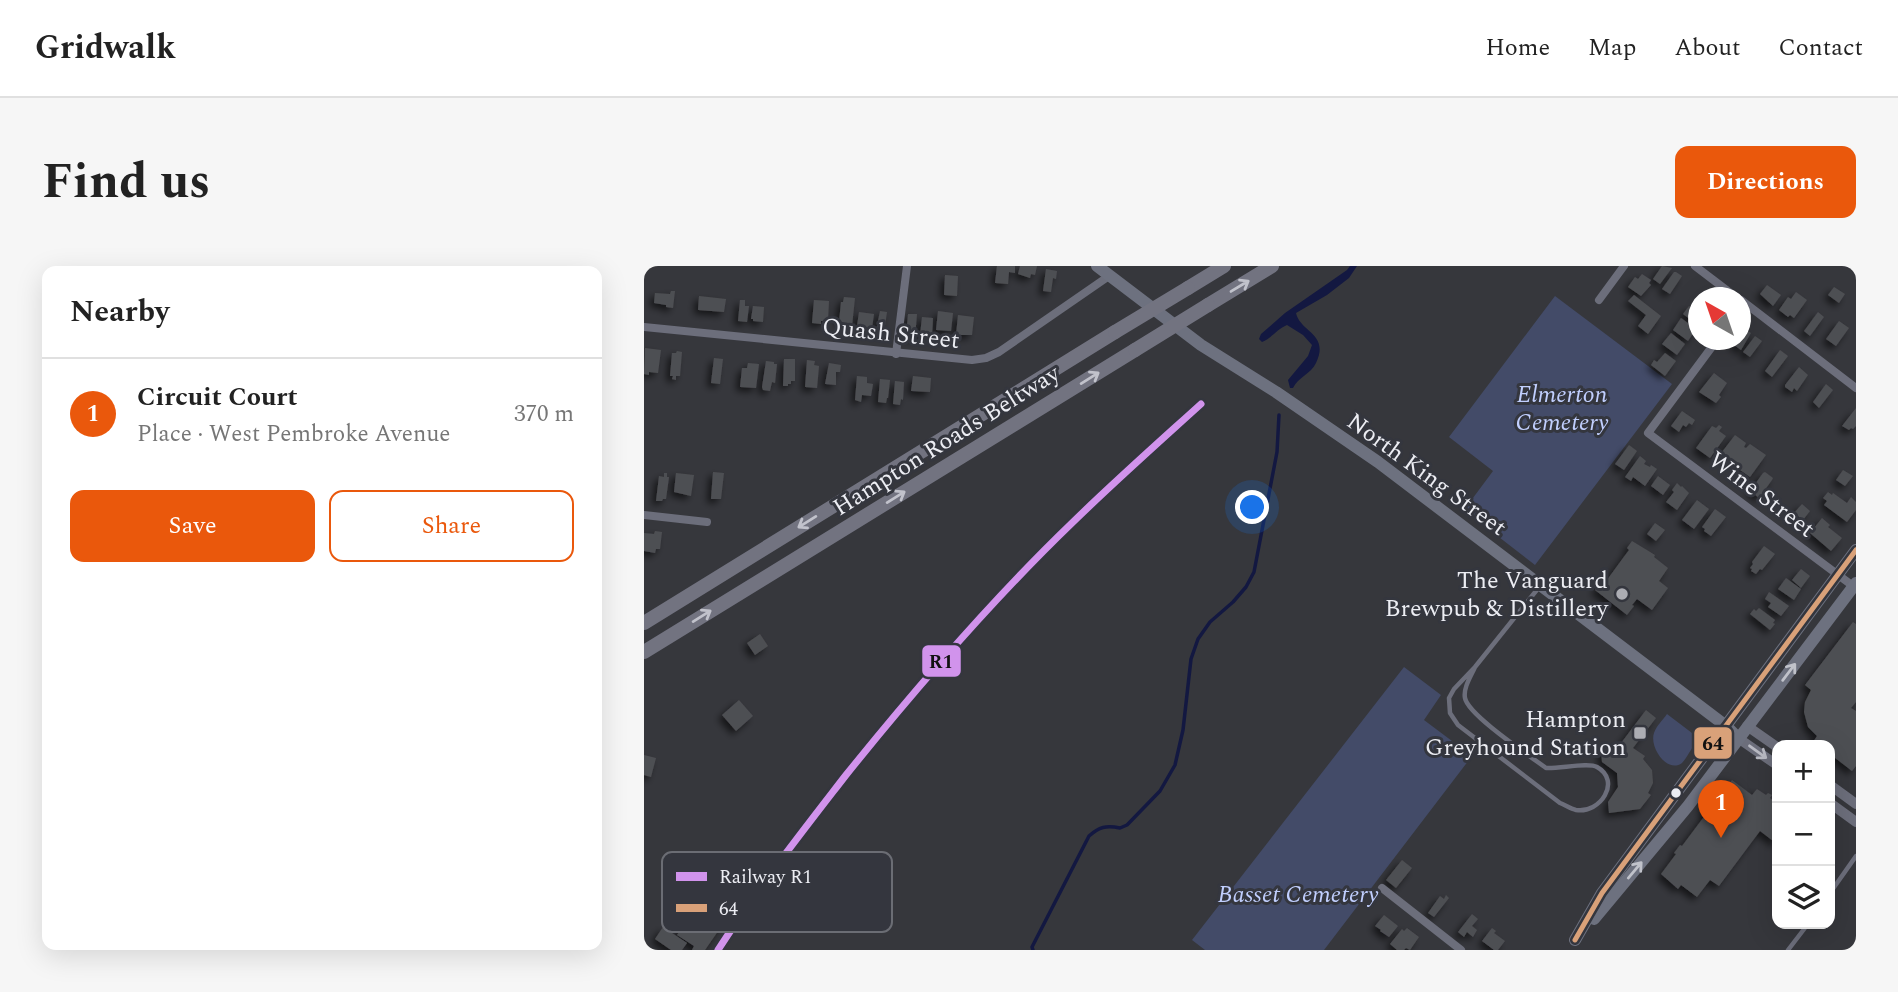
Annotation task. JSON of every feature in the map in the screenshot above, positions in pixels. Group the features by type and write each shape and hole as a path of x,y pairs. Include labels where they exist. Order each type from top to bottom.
{"highway":[{"name":"Hampton Roads Beltway","path":"644,623 1224,266"},
{"name":"Hampton Roads Beltway","path":"644,652 1272,266"}],"main road":[{"name":"North King Street","path":"1097,266 1201,345 1378,462 1726,726 1738,738"},
{"path":"1572,945 1602,893 1856,550"},
{"path":"1572,945 1688,806 1855,586"},
{"path":"1726,726 1748,726"}],"street":[{"path":"897,354 907,266"},
{"path":"1599,300 1624,266"},
{"path":"1695,266 1722,287"},
{"name":"Quash Street","path":"644,327 958,360 986,358 1010,345 1110,276"},
{"path":"1751,309 1856,388"},
{"name":"Wine Street","path":"1710,350 1648,433 1855,586"},
{"path":"644,515 707,522"},
{"path":"1748,726 1772,743"},
{"name":"North King Street","path":"1738,738 1772,762"},
{"path":"1835,789 1856,804"},
{"path":"1835,807 1856,822"},
{"path":"1382,888 1461,950"}],"lane":[{"path":"1475,667 1465,689 1465,698 1474,713 1546,768 1589,765 1596,767 1605,775 1608,783 1602,801 1591,808 1577,810 1560,803 1458,725 1450,713 1449,698 1454,689 1541,585"},
{"path":"1835,886 1856,856"},
{"path":"1788,950 1804,929"}],"green space":[{"name":"Elmerton Cemetery","path":"1555,296 1672,384 1535,565 1464,510 1493,471 1449,437"},
{"name":"Basset Cemetery","path":"1404,667 1441,695 1424,720 1472,756 1324,950 1205,950 1192,940"},
{"path":"1667,714 1692,733 1694,739 1685,759 1676,765 1665,762 1654,745 1655,730"}],"shaded area":[{"path":"1350,266 1357,266 1349,278 1296,313 1317,339 1319,353 1314,367 1290,388 1288,380 1308,356 1312,345 1303,335 1287,325 1262,342 1259,339 1261,334 1285,313"}],"building":[{"path":"997,266 1015,266 1015,273 1009,272 1008,284 995,283"},
{"path":"1020,266 1037,266 1035,275 1031,274 1030,278 1018,274"},
{"path":"1662,266 1672,268 1660,284 1653,279"},
{"path":"1046,269 1057,271 1051,292 1043,291"},
{"path":"1674,272 1682,276 1670,294 1662,289"},
{"path":"1642,274 1651,280 1651,285 1641,296 1628,287 1635,277 1638,279"},
{"path":"945,275 958,276 957,296 944,295"},
{"path":"1767,285 1781,295 1773,306 1760,294"},
{"path":"1834,287 1845,294 1839,303 1828,295"},
{"path":"675,291 673,308 654,303 655,293 670,294"},
{"path":"1796,292 1807,300 1794,318 1790,315 1788,317 1779,310 1788,297 1791,299"},
{"path":"1634,295 1661,316 1648,334 1638,326 1646,315 1628,301"},
{"path":"699,296 726,299 724,312 698,310"},
{"path":"844,297 855,298 852,326 841,325 839,322"},
{"path":"740,300 745,300 745,306 749,306 747,322 738,321"},
{"path":"814,300 829,301 828,321 821,321 821,324 812,323"},
{"path":"753,306 764,307 763,322 751,319"},
{"path":"880,311 887,312 884,332 876,331"},
{"path":"938,311 953,313 951,331 936,330"},
{"path":"859,312 874,314 872,328 857,326"},
{"path":"1818,312 1824,317 1810,336 1804,331"},
{"path":"908,314 917,314 915,338 906,337"},
{"path":"958,315 974,317 972,335 956,335"},
{"path":"922,317 933,318 932,336 920,335"},
{"path":"1681,318 1688,323 1688,341 1673,330"},
{"path":"1839,321 1849,328 1836,346 1826,339"},
{"path":"1671,333 1685,344 1677,355 1662,344"},
{"path":"1755,336 1762,341 1750,357 1743,352 1751,350 1751,341"},
{"path":"645,348 661,350 658,373 644,374"},
{"path":"1780,350 1788,356 1772,377 1765,371"},
{"path":"682,352 680,376 676,376 676,380 670,376 672,353"},
{"path":"1665,353 1676,361 1665,376 1651,365"},
{"path":"714,358 723,359 720,384 711,383"},
{"path":"784,359 795,359 795,381 791,381 788,386 783,386"},
{"path":"807,360 815,361 814,365 819,366 817,388 805,387"},
{"path":"766,361 777,364 775,383 772,382 770,391 763,390 762,387"},
{"path":"748,363 759,364 756,388 740,387 742,368 747,368"},
{"path":"829,363 841,365 840,372 836,372 836,385 825,384"},
{"path":"1799,367 1808,375 1797,391 1794,388 1792,392 1785,385"},
{"path":"1714,373 1727,383 1716,403 1699,392"},
{"path":"857,376 867,377 867,383 873,384 871,396 862,395 861,402 855,400"},
{"path":"913,376 931,378 930,392 911,391"},
{"path":"880,379 890,380 886,403 878,402"},
{"path":"895,381 904,382 900,405 893,404"},
{"path":"1826,384 1833,390 1819,408 1813,402"},
{"path":"1856,408 1856,426 1849,430 1842,426"},
{"path":"1682,411 1695,420 1692,425 1683,425 1679,432 1671,426"},
{"path":"1719,425 1722,427 1719,431 1726,436 1710,458 1696,448 1712,426 1716,428"},
{"path":"1735,435 1746,443 1744,447 1750,444 1766,455 1750,477 1740,470 1742,467 1722,452"},
{"path":"1629,445 1637,451 1624,470 1615,464"},
{"path":"1640,456 1646,461 1644,464 1657,469 1645,486 1633,477 1631,481 1625,477"},
{"path":"1843,470 1853,476 1845,486 1836,480"},
{"path":"713,472 724,473 721,499 711,499"},
{"path":"1765,472 1773,478 1759,498 1750,491"},
{"path":"664,473 669,477 666,499 656,501 659,476 664,477"},
{"path":"676,473 694,475 691,496 674,492"},
{"path":"1658,476 1670,485 1663,495 1651,486"},
{"path":"1677,483 1689,493 1677,510 1666,502"},
{"path":"1828,492 1847,503 1851,497 1856,502 1856,510 1847,522 1824,505 1827,501 1823,498"},
{"path":"1697,500 1709,509 1694,529 1682,520"},
{"path":"1802,504 1810,511 1803,520 1794,513"},
{"path":"1715,509 1726,517 1711,536 1702,527"},
{"path":"1822,518 1830,525 1828,527 1842,538 1831,551 1810,533"},
{"path":"1655,523 1665,530 1656,541 1647,534"},
{"path":"655,531 662,532 660,549 656,549 655,553 644,551 644,533 654,534"},
{"path":"1632,541 1655,555 1654,557 1668,568 1659,581 1668,588 1652,610 1637,599 1627,615 1595,590 1601,582 1604,584 1629,550 1627,548"},
{"path":"1764,546 1775,554 1756,574 1750,568"},
{"path":"1801,569 1810,576 1801,588 1792,580"},
{"path":"1786,578 1801,589 1794,600 1778,589"},
{"path":"1769,592 1789,606 1781,616 1768,607 1771,603 1765,599"},
{"path":"1759,608 1775,620 1770,630 1750,614"},
{"path":"1853,622 1856,624 1856,702 1851,708 1856,711 1856,766 1852,771 1835,758 1835,740 1814,740 1817,736 1808,727 1804,712 1811,690 1805,685"},
{"path":"760,634 768,646 755,655 747,643"},
{"path":"739,700 753,716 736,731 722,715"},
{"path":"1646,710 1656,718 1633,748 1645,756 1643,759 1652,770 1653,783 1648,793 1651,795 1640,809 1609,813 1608,802 1618,787 1617,773 1602,762 1601,750 1618,747"},
{"path":"644,755 656,758 651,777 644,775"},
{"path":"1732,780 1752,795 1757,789 1766,795 1772,795 1772,840 1760,831 1719,886 1710,880 1697,897 1681,885 1678,889 1661,874 1710,805 1712,806"},
{"path":"1402,860 1412,868 1396,888 1386,880"},
{"path":"1446,895 1449,898 1434,917 1428,913 1440,896 1444,899"},
{"path":"1472,914 1478,919 1472,926 1477,930 1473,937 1467,932 1464,937 1458,932"},
{"path":"1384,915 1398,926 1389,937 1375,926"},
{"path":"662,928 662,932 670,932 687,943 682,950 671,950 655,939"},
{"path":"1407,928 1419,937 1410,950 1397,950 1390,944 1402,929 1404,931"},
{"path":"1492,928 1496,931 1494,933 1505,941 1498,950 1482,941"},
{"path":"679,932 717,932 705,950 692,950 694,946 677,935"}],"waterway":[{"path":"1033,950 1032,947 1089,836 1103,828 1120,828 1127,825 1160,791 1175,765 1183,730 1191,659 1198,639 1210,622 1246,587 1254,572 1277,452 1279,415"}],"rail line":[{"name":"R1","path":"787,852 900,709 1012,583 1072,523 1201,404"},
{"name":"R1","path":"718,950 730,932"}],"transit line":[{"name":"64","path":"1575,940 1602,893 1856,550"}],"place":[{"name":"The Vanguard Brewpub & Distillery","path":"1622,594"},
{"name":"Hampton Greyhound Station","path":"1640,733"},
{"name":"Circuit Court","path":"1721,838"}]}
